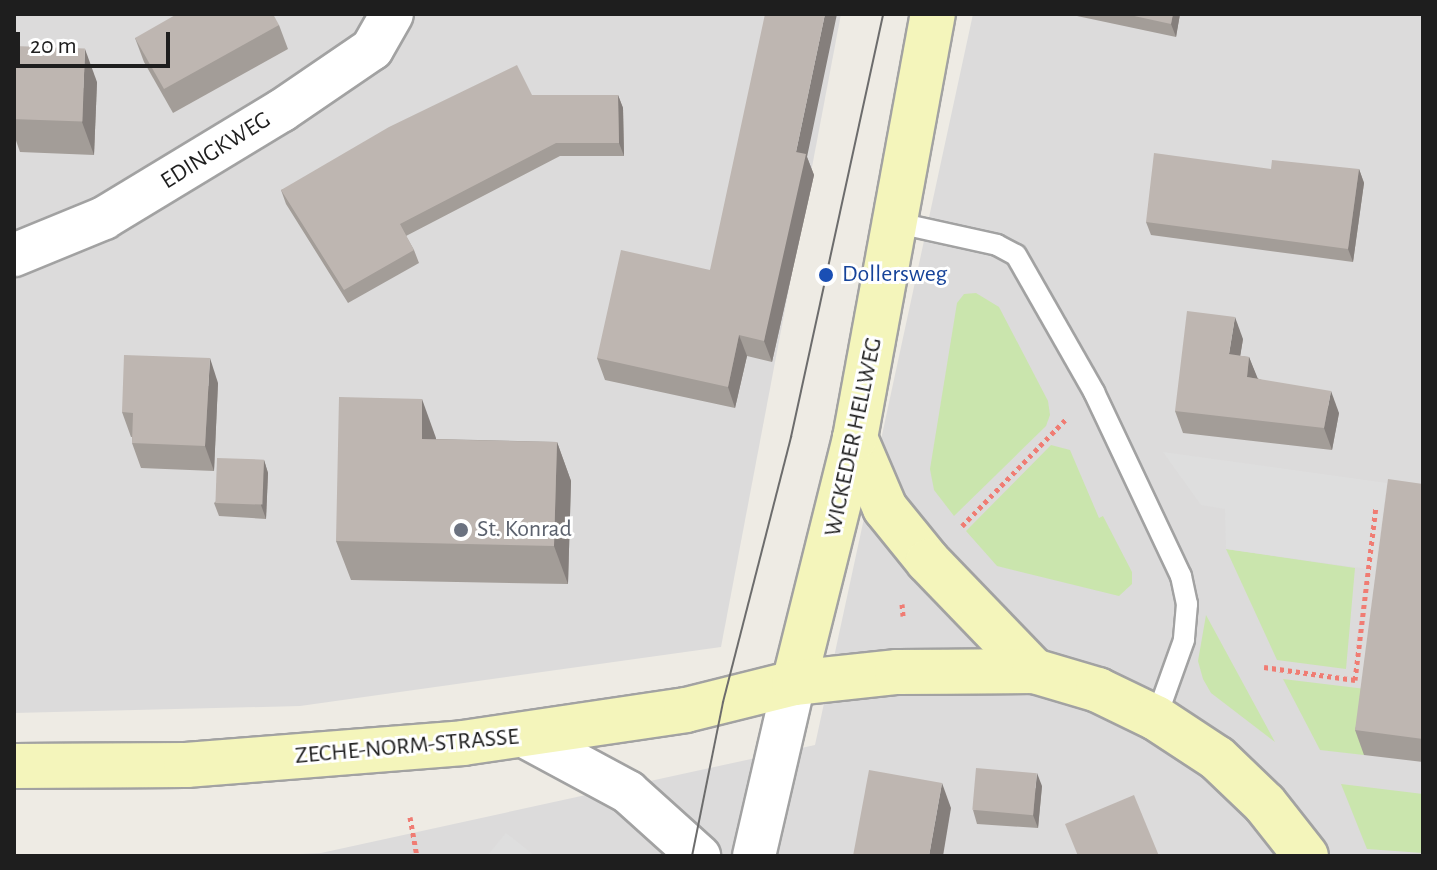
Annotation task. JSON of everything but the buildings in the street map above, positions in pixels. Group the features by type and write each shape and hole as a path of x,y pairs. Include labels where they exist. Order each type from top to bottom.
{"main road":[{"name":"WICKEDER HELLWEG","path":"794,683 855,438 898,223 933,14"},
{"path":"855,438 885,508 928,561 1034,671"},
{"path":"794,683 897,672 1034,671 1098,690 1156,718 1217,758 1265,804 1306,856"},
{"name":"ZECHE-NORM-STRASSE","path":"14,766 186,765 526,737 686,710 794,683"}],"street":[{"name":"EDINGKWEG","path":"14,255 104,218 281,111 372,49 392,14"},
{"name":"WICKEDER HELLWEG","path":"754,856 794,683"},
{"path":"526,737 628,792 699,856"}],"lane":[{"path":"898,223 997,245 1016,255 1094,392 1181,576 1187,604 1184,640 1156,718"}],"path":[{"path":"953,535 1067,418"},
{"path":"1264,667 1355,680 1376,507"},
{"path":"410,817 417,856"}],"shaded area":[{"path":"14,14 841,14 721,647 300,706 14,713"},
{"path":"973,14 1423,14 1423,856 259,856 321,853 815,745"},
{"path":"1163,452 1387,483 1375,570 1226,549 1225,509 1201,505"},
{"path":"506,833 535,856 487,856"}],"green space":[{"path":"976,293 999,307 1048,401 1050,415 1046,426 954,516 934,490 930,469 957,303 964,294"},
{"path":"1051,445 1070,450 1099,518 1103,516 1132,572 1132,584 1119,596 997,566 966,531"},
{"path":"1226,549 1355,568 1346,669 1277,660"},
{"path":"1206,615 1275,742 1211,693 1203,679 1198,661"},
{"path":"1283,679 1374,690 1364,755 1320,750"},
{"path":"1341,784 1423,794 1423,853 1367,849"}],"tram line":[{"path":"692,856 723,702 791,437 883,14"}],"place":[{"name":"Dollersweg","path":"826,275"},
{"name":"St. Konrad","path":"461,530"}]}
